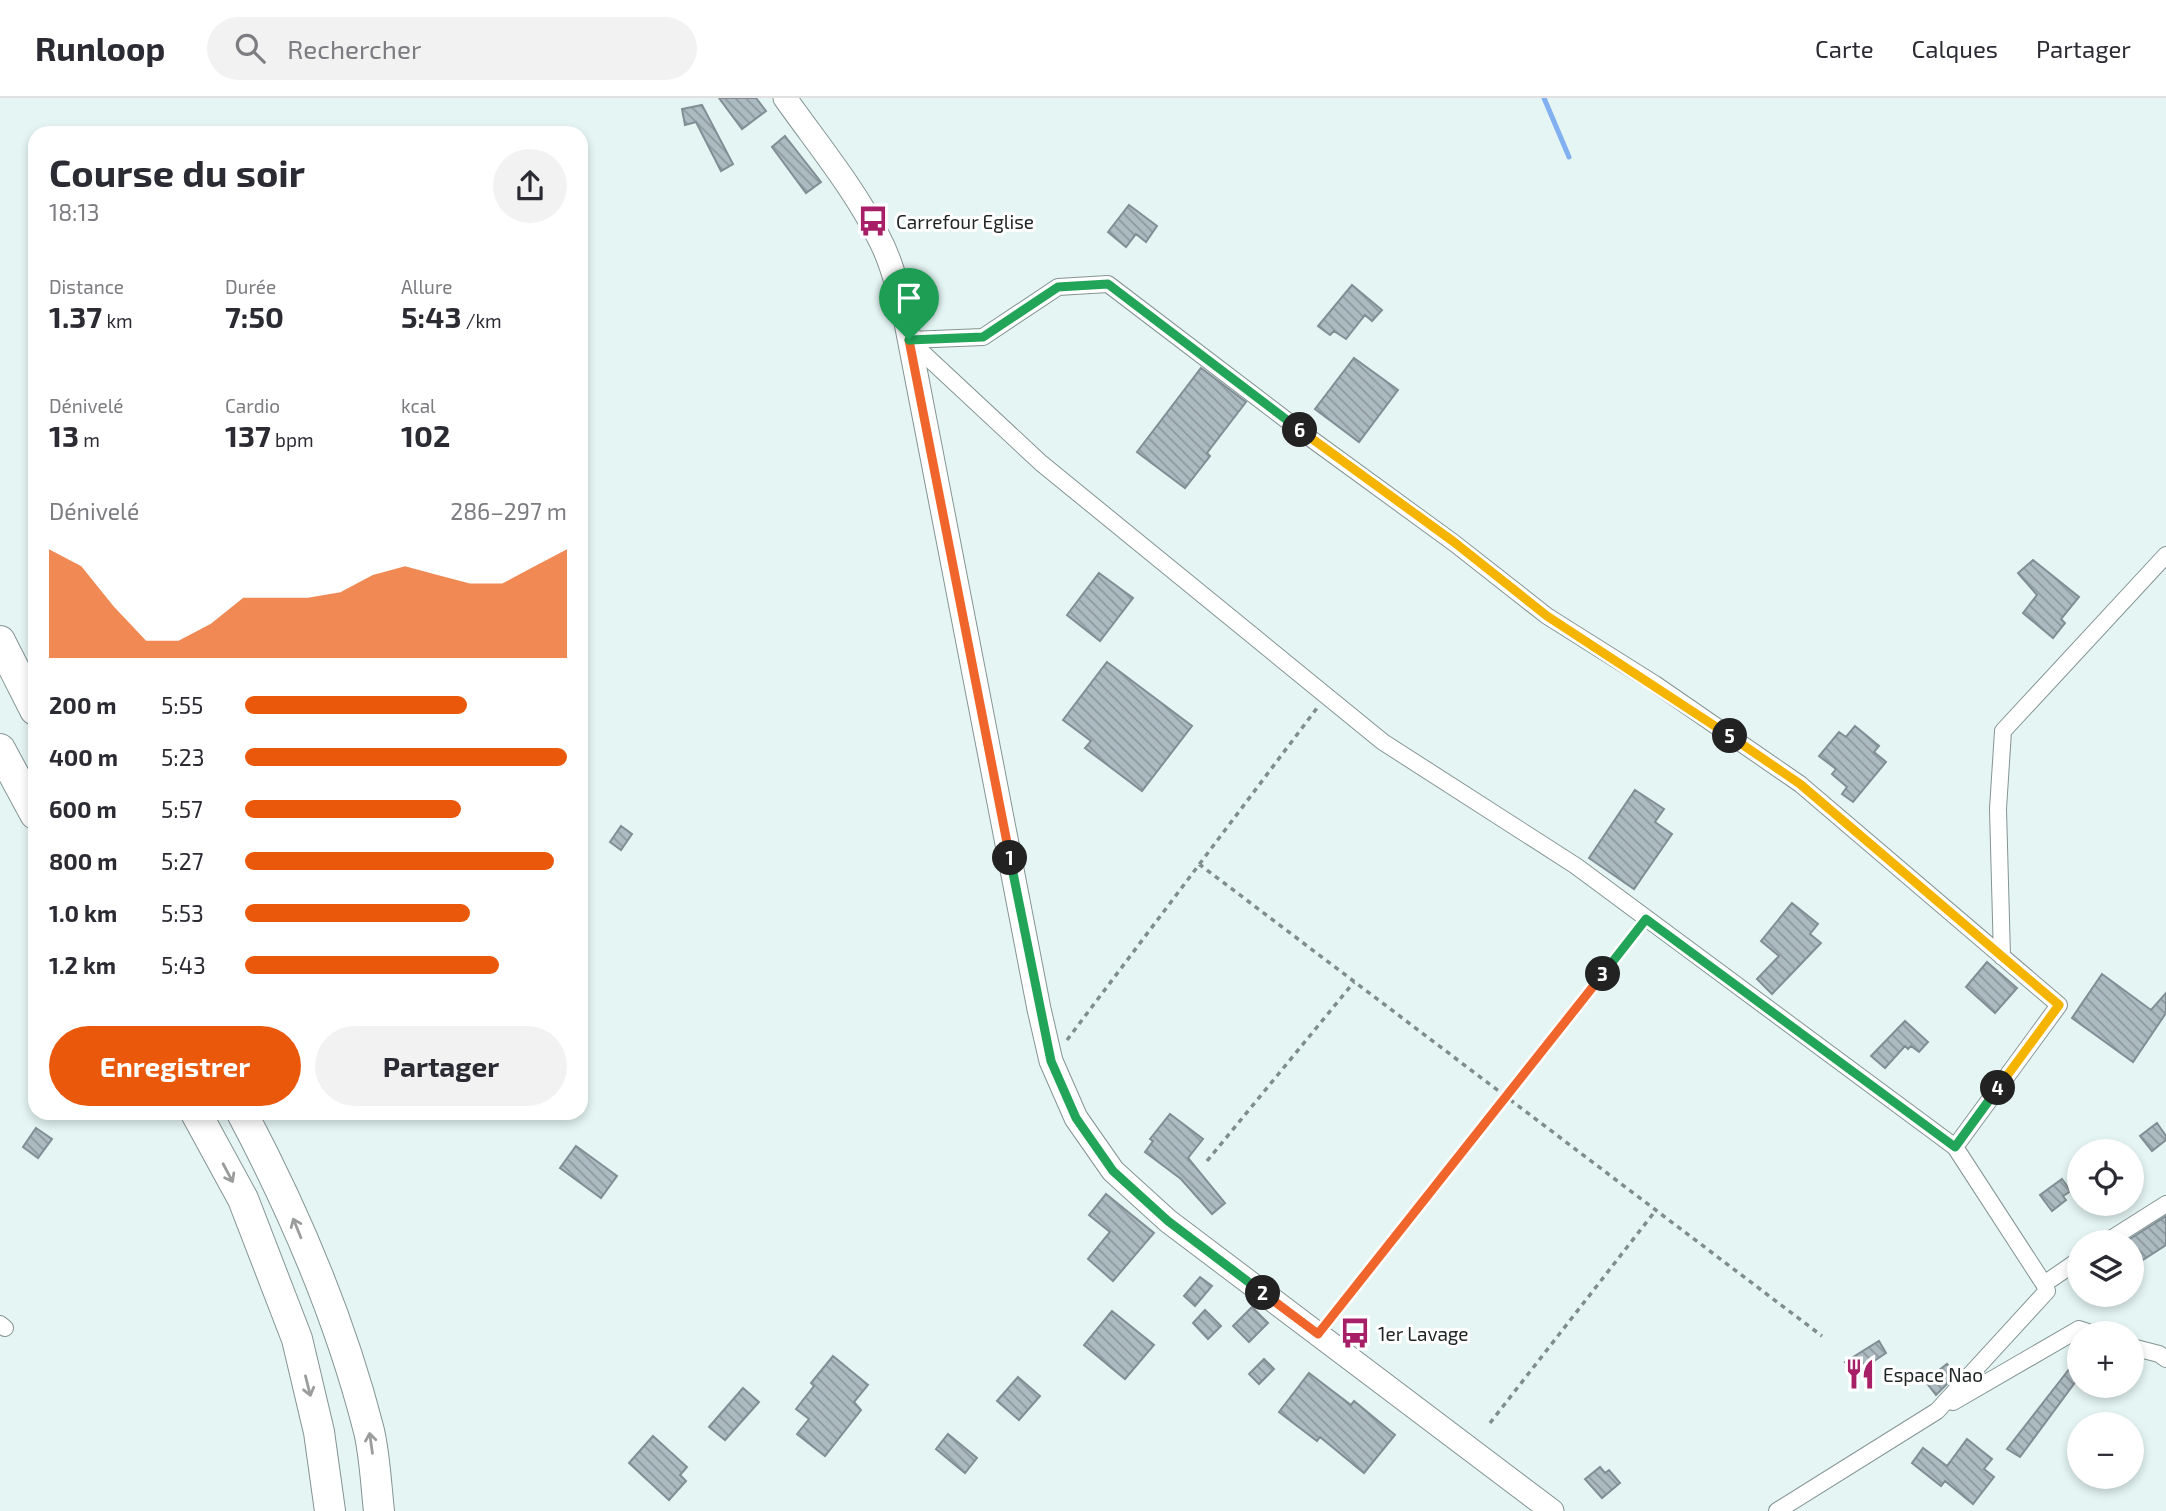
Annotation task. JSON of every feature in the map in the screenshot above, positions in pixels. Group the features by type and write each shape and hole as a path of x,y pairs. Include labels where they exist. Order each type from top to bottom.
{"highway":[{"path":"0,641 28,696"},
{"path":"0,749 28,801"},
{"path":"200,1120 243,1199 297,1339 319,1432 330,1511"},
{"path":"246,1120 278,1181 340,1337 370,1434 379,1511"}],"street":[{"path":"785,98 878,236 891,265 903,307 1051,1061 1076,1118 1113,1171 1168,1221 1552,1511"},
{"path":"909,340 983,337 1058,287 1108,284 1310,438 1454,542 1547,616 1655,684 1800,784 2059,1005 1955,1147"},
{"path":"909,340 1041,463 1382,742 1576,866 1955,1147 2047,1292 1937,1410"},
{"path":"2003,957 1998,809 2003,731 2166,555"},
{"path":"2124,1230 2166,1203"},
{"path":"2043,1284 2067,1269"},
{"path":"1777,1511 1937,1410 2067,1336"},
{"path":"2144,1350 2166,1359"}],"path":[{"path":"1051,1061 1326,696"},
{"path":"1199,864 1822,1336"},
{"path":"1318,1334 1646,919"},
{"path":"1207,1161 1354,982"},
{"path":"1490,1423 1656,1210"}],"building":[{"path":"719,98 756,98 766,111 742,129"},
{"path":"702,105 733,164 721,171 696,122 685,125 682,109"},
{"path":"785,136 821,182 806,193 772,147"},
{"path":"1129,205 1157,226 1146,242 1136,234 1126,247 1108,232"},
{"path":"1352,285 1382,310 1372,321 1365,315 1346,339 1334,331 1330,335 1318,326"},
{"path":"1354,358 1398,390 1359,442 1315,409"},
{"path":"1201,368 1246,402 1207,453 1210,456 1185,488 1137,452"},
{"path":"2033,560 2079,597 2061,619 2065,623 2053,638 2023,613 2037,595 2018,573"},
{"path":"1099,573 1133,598 1100,641 1067,615"},
{"path":"1107,662 1192,726 1142,791 1085,748 1091,741 1063,720"},
{"path":"1855,726 1879,746 1874,752 1886,762 1853,802 1842,794 1847,787 1832,774 1836,769 1819,756 1839,732 1846,737"},
{"path":"1635,790 1664,809 1655,822 1672,834 1634,889 1589,858"},
{"path":"621,826 632,834 621,850 610,842"},
{"path":"1792,903 1818,924 1810,934 1821,943 1772,994 1757,979 1779,956 1761,941"},
{"path":"1987,962 2017,988 1995,1013 1966,987"},
{"path":"2102,974 2151,1010 2166,993 2166,1013 2133,1062 2072,1018"},
{"path":"1905,1021 1928,1042 1919,1052 1911,1046 1908,1049 1905,1046 1885,1068 1871,1056"},
{"path":"1170,1114 1203,1139 1188,1158 1225,1203 1212,1214 1181,1179 1145,1152 1153,1141 1150,1139"},
{"path":"2157,1123 2166,1140 2152,1151 2140,1136"},
{"path":"36,1128 52,1139 38,1158 23,1147"},
{"path":"576,1146 617,1176 601,1198 560,1168"},
{"path":"2062,1179 2067,1186 2067,1194 2063,1196 2066,1200 2052,1211 2040,1195"},
{"path":"1106,1194 1154,1233 1113,1281 1088,1259 1110,1232 1089,1215"},
{"path":"2166,1216 2166,1245 2144,1259 2144,1230"},
{"path":"1200,1277 1212,1286 1195,1306 1184,1296"},
{"path":"1252,1307 1268,1323 1249,1342 1233,1326"},
{"path":"1205,1310 1221,1326 1208,1339 1193,1323"},
{"path":"1112,1311 1154,1345 1125,1379 1084,1345"},
{"path":"1879,1341 1886,1353 1853,1375 1845,1362"},
{"path":"833,1356 868,1385 854,1402 861,1410 825,1456 797,1434 809,1419 796,1409 814,1386 811,1383"},
{"path":"1264,1359 1274,1369 1259,1384 1249,1374"},
{"path":"1947,1364 1956,1375 1936,1395 1925,1381"},
{"path":"2067,1372 2067,1393 2020,1457 2007,1449"},
{"path":"1309,1373 1351,1405 1354,1401 1395,1435 1364,1473 1320,1437 1317,1441 1279,1412"},
{"path":"1018,1377 1040,1396 1019,1420 997,1401"},
{"path":"743,1388 759,1402 725,1440 709,1427"},
{"path":"948,1434 977,1458 965,1473 936,1449"},
{"path":"653,1436 687,1467 680,1475 686,1481 669,1500 629,1463"},
{"path":"1967,1439 1992,1459 1984,1469 1994,1477 1973,1504 1945,1481 1941,1486 1912,1463 1923,1448 1947,1466"},
{"path":"1600,1467 1605,1473 1609,1470 1620,1483 1602,1498 1585,1479"}],"waterway":[{"path":"1544,98 1569,157"}],"place":[{"name":"Carrefour Eglise","path":"873,221"},
{"name":"1er Lavage","path":"1355,1333"},
{"name":"Espace Nao","path":"1860,1374"}],"route":[{"path":"1108,284 1310,438 1454,542 1547,616 1655,684 1800,784 2059,1005 1955,1147 1646,919 1318,1334 1168,1221 1113,1171 1076,1118 1051,1061 909,340 983,337 1058,287 1108,284"}]}
